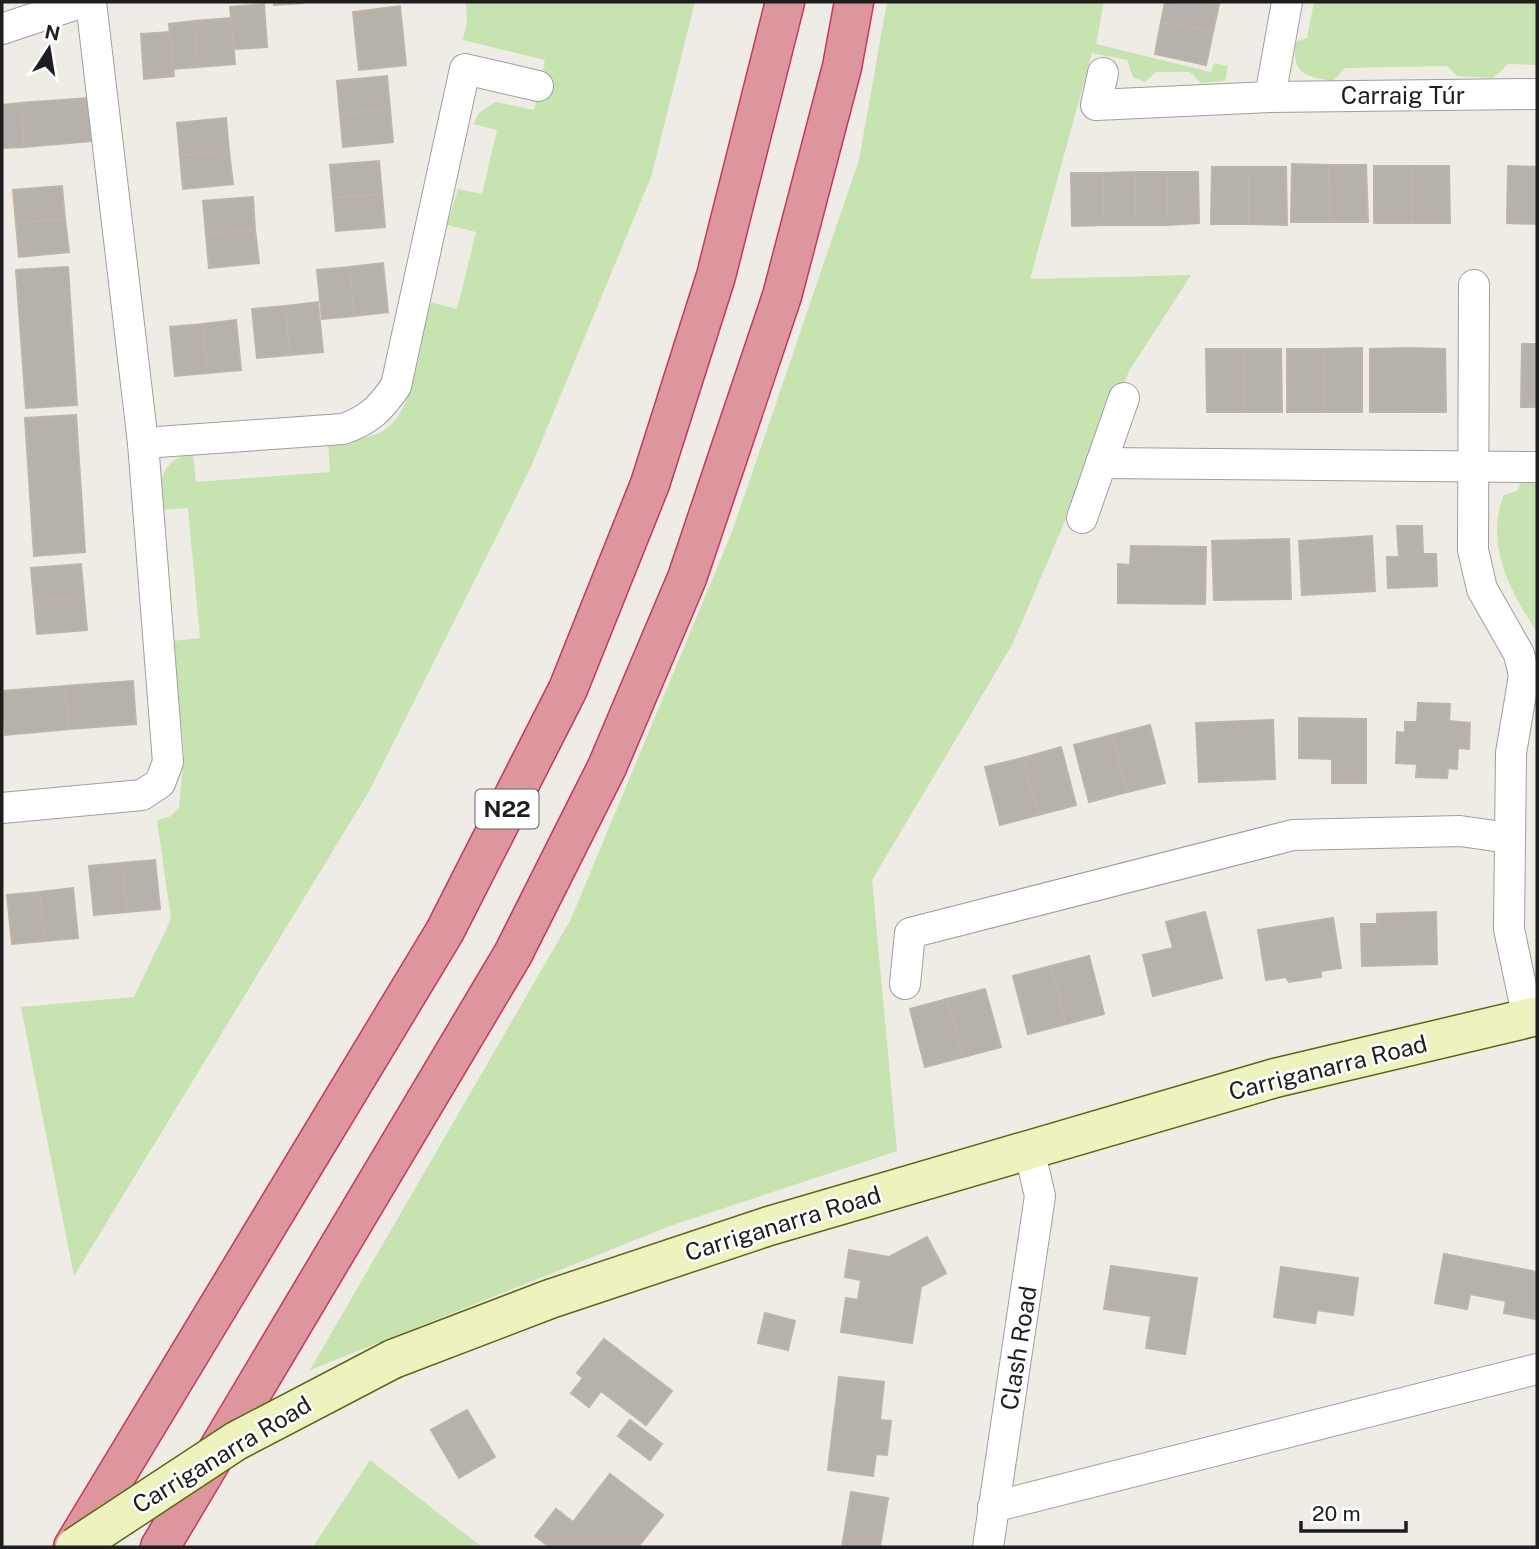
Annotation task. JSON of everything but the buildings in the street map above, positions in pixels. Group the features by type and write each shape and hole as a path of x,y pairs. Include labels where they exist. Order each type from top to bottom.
{"highway":[{"name":"N22","path":"74,1547 445,931 568,689 650,484 716,276 785,2"},
{"name":"N22","path":"160,1547 513,954 607,767 687,578 782,296 842,68 854,2"}],"street":[{"path":"2,29 83,2"},
{"path":"2,808 142,795 160,783 166,774 168,762 143,443 91,2"},
{"path":"1270,97 1287,2"},
{"path":"143,443 343,429 378,412 396,386 465,69 538,86"},
{"name":"Carraig Túr","path":"1103,73 1096,105 1270,97 1537,94"},
{"path":"1474,285 1472,467 1476,572 1491,608 1519,654 1524,676 1511,752 1509,929 1533,1017"},
{"path":"1082,518 1124,398"},
{"path":"1101,463 1537,467"},
{"path":"905,984 910,933 1293,835 1460,831 1509,838"},
{"name":"Carriganarra Road","path":"74,1547 236,1441 393,1359 550,1299 769,1226 1029,1149 1275,1079 1533,1017"},
{"name":"Clash Road","path":"988,1547 1040,1196 1029,1149"},
{"path":"993,1507 1537,1369"}],"green space":[{"path":"466,2 695,2 651,177 533,462 500,530 368,793 74,1276 21,1007 134,997 171,919 157,820 169,817 179,808 184,753 173,641 200,638 188,508 161,510 164,473 174,461 193,454 196,482 330,472 328,443 375,435 393,423 402,409 415,374 429,302 457,309 476,232 447,225 458,189 482,194 497,130 473,124 480,112 496,102 534,110 545,60 463,40 467,21"},
{"path":"887,2 1104,2 1096,44 1211,72 1214,63 1228,66 1225,81 1201,83 1190,72 1156,72 1145,82 1133,77 1127,60 1092,53 1030,279 1191,275 1129,371 1012,645 872,880 897,1151 670,1226 310,1370 571,919 732,532 859,160"},
{"path":"1314,2 1537,2 1537,65 1508,64 1493,78 1457,76 1447,66 1345,68 1333,81 1315,77 1298,68 1295,53 1295,42 1307,38"},
{"path":"1522,481 1537,481 1537,632 1518,601 1503,567 1497,531 1504,495 1517,491"},
{"path":"370,1460 482,1547 313,1547"}]}
